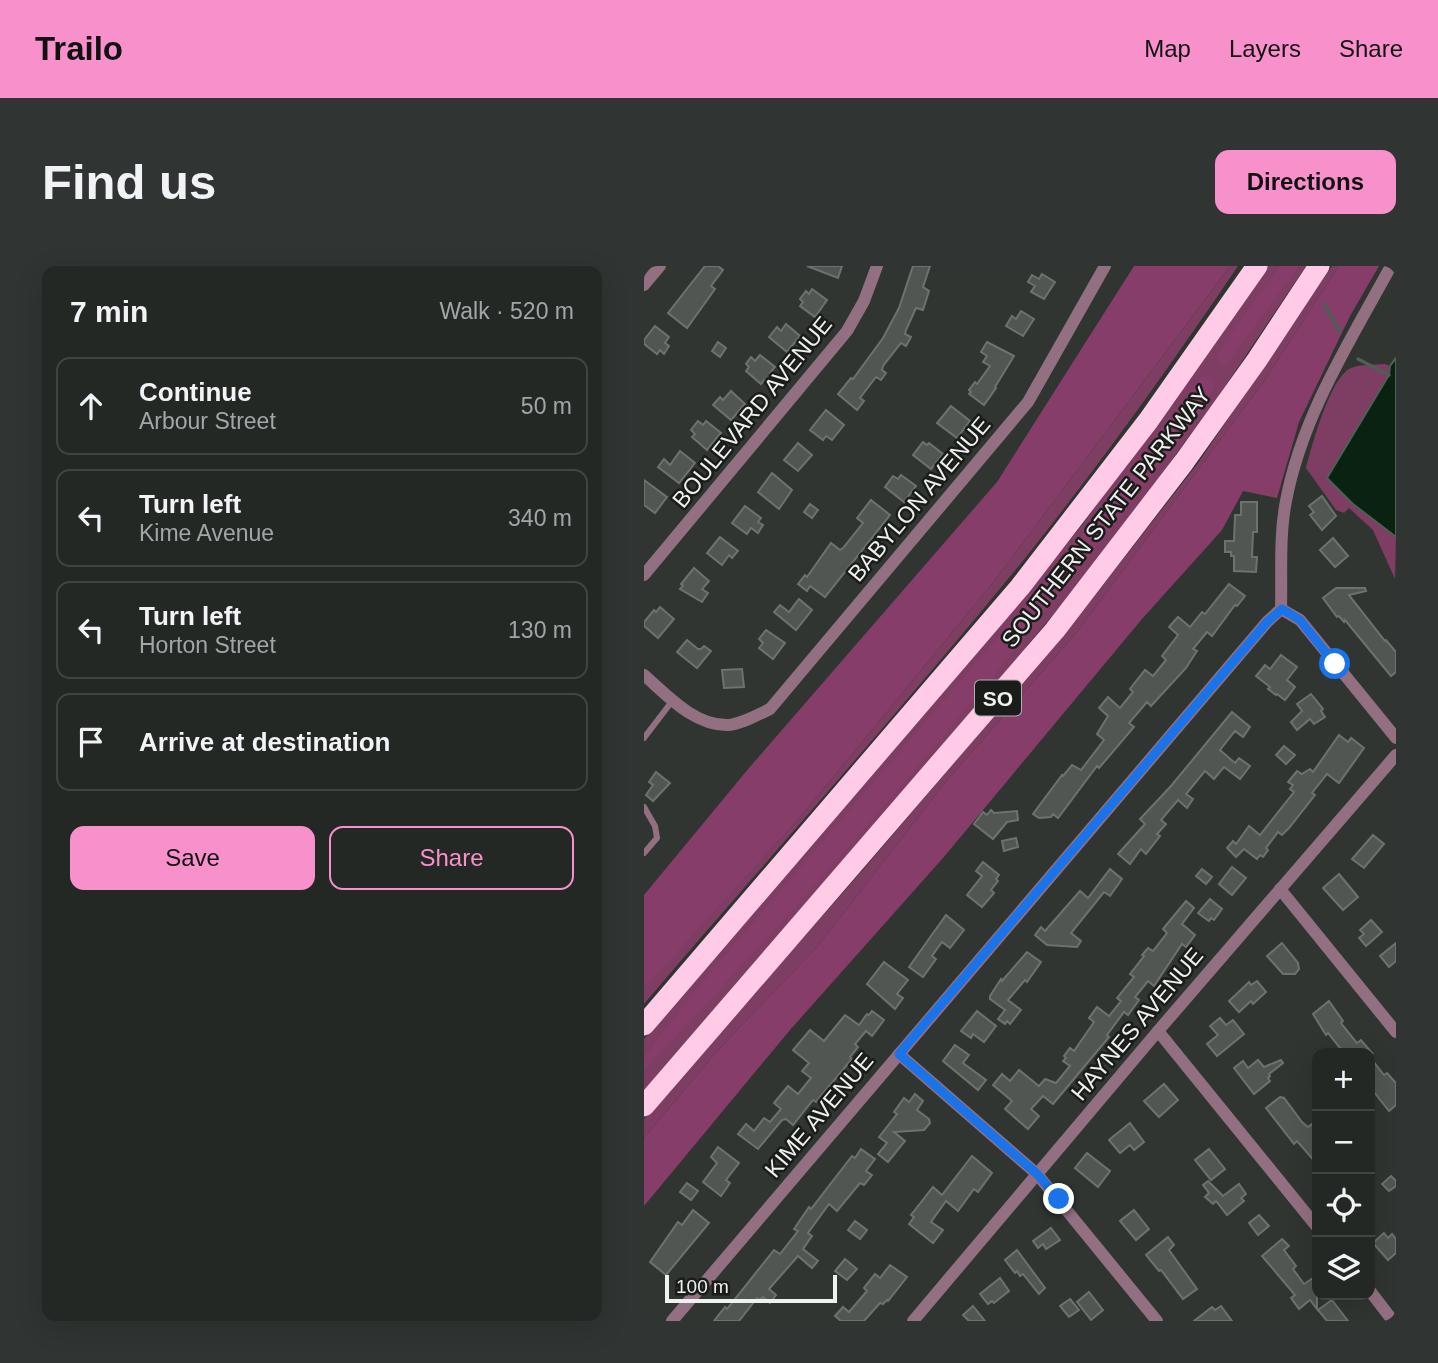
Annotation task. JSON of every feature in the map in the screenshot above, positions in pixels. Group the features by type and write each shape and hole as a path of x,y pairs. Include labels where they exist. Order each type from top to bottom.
{"highway":[{"name":"SOUTHERN STATE PARKWAY","path":"644,1025 1020,587 1148,421 1257,266"},
{"name":"SOUTHERN STATE PARKWAY","path":"644,1106 1055,630 1208,429 1320,266"}],"street":[{"path":"644,285 660,266"},
{"name":"BOULEVARD AVENUE","path":"644,575 846,331 864,301 877,266"},
{"name":"BABYLON AVENUE","path":"673,700 683,709 706,721 728,725 769,709 1028,402 1105,266"},
{"path":"1391,266 1314,410 1298,455 1286,502 1282,609 1300,620 1396,738"},
{"name":"KIME AVENUE","path":"672,1321 1267,622 1282,609"},
{"path":"644,675 673,700"},
{"name":"HAYNES AVENUE","path":"917,1320 1158,1031 1396,755"},
{"path":"1280,889 1396,1032"},
{"path":"1158,1031 1312,1221"},
{"path":"899,1054 1037,1174 1157,1321"},
{"path":"1375,1298 1394,1321"}],"lane":[{"path":"644,738 673,700"},
{"path":"644,807 655,826 657,838 644,853"}],"shaded area":[{"path":"1134,266 1230,266 995,580 803,814 644,988 644,895 749,768 997,482"},
{"path":"1230,266 1238,266 1135,413 1026,557 885,726 644,1004 644,988 659,969 803,814 995,580"},
{"path":"1267,266 1306,266 1216,400 1130,517 1063,603 979,703 644,1090 644,1039 1011,613 1082,525"},
{"path":"1280,266 1299,266 1227,364 1218,363 1217,357 1229,336"},
{"path":"1332,266 1339,266 1265,380 1077,632 944,784 818,946 719,1049 644,1138 644,1119 1068,630 1198,463"},
{"path":"1339,266 1379,266 1350,316 1299,422 1277,498 1243,491 1222,530 1142,619 943,858 790,1030 644,1206 644,1138 719,1049 818,946 944,784 1077,632 1265,380"},
{"path":"1396,358 1396,537 1353,504 1327,478 1389,375 1390,366"},
{"path":"1363,365 1390,366 1389,375 1353,504 1396,537 1395,579 1373,530 1349,508 1344,513 1336,510 1306,468 1323,413 1343,374 1351,368"},
{"path":"1202,376 1216,383 1198,416 1067,585 861,833 644,1070 644,1057 696,989 1038,590 1122,486"}],"building":[{"path":"705,266 718,266 723,270 711,286 715,289 687,328 668,313"},
{"path":"807,266 842,266 838,278"},
{"path":"913,266 930,266 923,287 929,291 923,310 916,308 906,330 905,334 911,337 906,346 901,343 883,366 882,370 886,373 881,380 876,377 860,398 864,401 857,410 838,394 851,378 853,379 883,338 899,308"},
{"path":"1042,274 1055,282 1044,299 1031,292 1035,286 1028,282 1032,275 1039,279"},
{"path":"812,289 827,300 815,317 800,306 803,302 800,299 806,291 809,294"},
{"path":"1021,311 1034,319 1023,336 1006,326 1012,316 1016,319"},
{"path":"786,324 800,336 787,352 769,337 777,327 781,331"},
{"path":"655,326 669,337 665,343 669,346 664,354 660,350 657,354 644,344"},
{"path":"718,342 726,348 720,357 712,351"},
{"path":"987,342 1014,356 984,405 969,394 969,390 990,366 983,362 987,356 981,352"},
{"path":"760,355 775,367 770,373 774,377 768,383 764,380 761,384 746,371 749,367 746,364 751,357 755,361"},
{"path":"731,391 745,404 731,420 713,405 720,397 723,400"},
{"path":"951,406 970,421 957,438 937,423"},
{"path":"826,410 844,425 832,440 826,436 823,440 810,430"},
{"path":"698,421 703,425 706,421 721,433 707,450 692,437 695,434 691,430"},
{"path":"923,442 927,445 929,443 943,454 931,469 913,455"},
{"path":"798,443 812,455 798,471 784,460"},
{"path":"680,451 695,463 679,483 658,467 664,459 670,465"},
{"path":"772,473 792,490 779,509 758,492"},
{"path":"901,475 916,486 904,502 885,487 893,476 898,479"},
{"path":"644,480 667,497 655,513 644,505"},
{"path":"1322,496 1336,516 1322,530 1310,515 1314,512 1309,506"},
{"path":"871,500 890,515 825,597 810,586 807,591 798,584 805,575 807,577 831,543 840,550 843,548 863,523 857,518"},
{"path":"1241,502 1257,502 1257,532 1253,532 1252,557 1257,557 1256,572 1234,571 1234,556 1231,556 1231,552 1225,552 1225,541 1234,541 1235,515 1241,515"},
{"path":"810,504 818,510 812,518 804,512"},
{"path":"745,506 761,518 758,522 763,525 758,533 751,528 747,534 732,523"},
{"path":"720,537 738,551 732,558 729,555 722,565 707,553"},
{"path":"1333,538 1348,556 1335,567 1320,550"},
{"path":"694,568 709,581 702,589 708,593 702,602 680,589"},
{"path":"1229,584 1245,596 1212,636 1207,632 1193,649 1197,651 1186,668 1151,706 1147,702 1129,723 1134,727 1099,768 1097,766 1058,818 1053,814 1051,817 1039,818 1033,814 1062,775 1072,765 1081,770 1104,740 1097,734 1108,716 1099,708 1108,697 1120,708 1145,670 1153,676 1166,660 1162,656 1178,635 1169,627 1178,617 1190,627 1202,612 1205,614"},
{"path":"1336,588 1365,588 1366,591 1349,595 1396,652 1396,672 1391,676 1345,620 1344,622 1337,617 1323,598"},
{"path":"799,599 812,610 796,630 774,612 780,605 789,612"},
{"path":"660,607 674,619 658,638 644,626 644,622"},
{"path":"766,630 785,643 773,659 759,648 763,643 759,639"},
{"path":"687,640 698,649 704,646 711,651 697,668 677,652"},
{"path":"1281,655 1297,667 1287,680 1295,687 1285,700 1268,689 1270,687 1256,676 1265,665 1270,669"},
{"path":"742,669 744,687 724,688 722,670"},
{"path":"1311,694 1323,709 1321,711 1325,717 1314,724 1310,719 1297,730 1291,722 1302,711 1297,704"},
{"path":"1232,712 1250,727 1243,737 1235,731 1220,750 1235,763 1239,758 1250,766 1240,779 1224,767 1214,779 1205,771 1186,794 1193,799 1187,808 1178,800 1161,820 1166,824 1157,834 1160,836 1146,854 1141,849 1130,864 1118,854 1145,824 1140,819"},
{"path":"1339,735 1348,742 1351,738 1364,748 1339,783 1327,774 1312,793 1315,795 1289,828 1282,835 1278,832 1263,857 1260,855 1257,859 1244,849 1236,857 1227,848 1233,841 1236,844 1249,826 1260,835 1294,792 1290,789 1293,785 1288,782 1297,771 1302,774 1310,769 1313,772"},
{"path":"1284,746 1295,755 1286,764 1276,755"},
{"path":"656,772 670,783 653,801 646,795 653,785 649,782"},
{"path":"991,810 994,813 1017,811 1018,820 1007,822 993,839 974,824 983,812 987,815"},
{"path":"1373,835 1384,844 1364,868 1352,859"},
{"path":"1016,838 1018,847 1004,851 1002,841"},
{"path":"983,862 999,875 991,890 994,893 982,907 967,895 982,876 976,871"},
{"path":"1232,867 1246,878 1232,895 1219,884"},
{"path":"1110,869 1122,879 1110,896 1104,892 1071,933 1081,941 1077,947 1047,945 1035,935 1041,927 1045,931 1080,891 1088,898"},
{"path":"1202,869 1212,877 1206,884 1196,876"},
{"path":"1339,874 1358,897 1343,910 1323,888"},
{"path":"1210,899 1222,909 1214,920 1211,918 1209,921 1198,913"},
{"path":"1186,901 1194,908 1182,924 1195,935 1186,947 1182,944 1154,986 1148,981 1135,997 1139,1000 1128,1015 1124,1012 1107,1035 1109,1037 1053,1104 1043,1096 1031,1109 1039,1116 1028,1129 1005,1109 1012,1101 993,1085 1002,1074 1010,1081 1019,1070 1039,1086 1045,1079 1056,1083 1070,1066 1063,1061 1066,1058 1064,1056 1070,1048 1074,1051 1094,1022 1089,1018 1097,1007 1109,1016 1121,1001 1117,998 1134,977 1130,974 1144,956 1142,955 1148,948 1153,951 1167,933 1163,929"},
{"path":"946,915 964,930 950,948 942,942 932,956 936,959 923,977 909,967"},
{"path":"1371,920 1382,932 1366,946 1359,938 1364,934 1360,930"},
{"path":"1282,943 1298,963 1299,969 1295,974 1283,974 1267,956"},
{"path":"1396,943 1396,961 1389,967 1380,956"},
{"path":"1027,952 1041,962 1027,982 1025,980 1008,1000 1021,1010 1010,1024 1007,1021 1005,1024 998,1019 1005,1010 990,999 990,996 1001,979 1002,981"},
{"path":"884,962 908,980 897,994 903,998 895,1009 867,984"},
{"path":"1257,981 1266,992 1239,1012 1229,1001 1249,982 1251,985"},
{"path":"1329,1001 1343,1021 1341,1023 1357,1043 1361,1040 1368,1048 1340,1048 1328,1033 1326,1035 1313,1014"},
{"path":"872,1011 884,1020 872,1036 866,1031 855,1044 858,1047 850,1057 852,1059 793,1125 786,1119 782,1120 758,1149 738,1134 746,1124 754,1131 764,1118 770,1122 781,1109 774,1103 788,1086 798,1094 811,1078 802,1071 809,1063 793,1050 810,1030 824,1041 845,1015 859,1025"},
{"path":"977,1011 996,1026 984,1042 973,1034 971,1038 961,1031"},
{"path":"1220,1018 1226,1025 1233,1020 1244,1034 1217,1056 1207,1044 1218,1035 1210,1026"},
{"path":"955,1045 969,1055 963,1063 986,1080 978,1090 943,1061"},
{"path":"1258,1060 1264,1067 1281,1060 1283,1063 1269,1074 1270,1081 1254,1094 1234,1068 1243,1061 1248,1068"},
{"path":"1375,1063 1384,1075 1387,1073 1396,1083 1396,1105 1389,1111 1375,1093"},
{"path":"1164,1084 1178,1100 1159,1117 1144,1101"},
{"path":"915,1094 923,1101 917,1110 929,1119 930,1123 924,1130 894,1132 905,1141 888,1162 878,1154 887,1143 879,1137 897,1114 894,1112 904,1098 909,1102"},
{"path":"1280,1097 1284,1098 1302,1122 1308,1127 1312,1124 1312,1158 1297,1141 1294,1144 1266,1108"},
{"path":"1130,1123 1144,1142 1134,1150 1130,1145 1120,1153 1109,1140"},
{"path":"718,1147 739,1163 726,1180 730,1183 721,1196 703,1182 717,1163 711,1157"},
{"path":"861,1149 875,1159 866,1171 872,1175 864,1185 860,1183 837,1211 829,1204 808,1233 812,1236 803,1249 818,1261 812,1268 798,1256 769,1289 776,1295 770,1303 763,1297 759,1300 757,1298 739,1321 714,1321 725,1307 727,1309 774,1250 780,1254 798,1231 794,1229 809,1207 811,1209 852,1156 855,1158"},
{"path":"1209,1149 1225,1169 1211,1180 1195,1160"},
{"path":"1087,1153 1110,1171 1098,1187 1075,1168"},
{"path":"972,1156 992,1173 978,1192 974,1189 958,1211 946,1201 931,1222 943,1230 933,1243 909,1224 914,1217 911,1215 933,1187 942,1195"},
{"path":"1391,1176 1396,1181 1396,1186 1389,1191 1382,1184"},
{"path":"1208,1181 1223,1196 1239,1184 1246,1194 1241,1198 1244,1201 1227,1215 1216,1201 1213,1204 1205,1197 1209,1193 1203,1185"},
{"path":"687,1183 698,1191 691,1200 680,1192"},
{"path":"693,1210 709,1223 666,1275 650,1262 678,1222 682,1225"},
{"path":"1134,1210 1149,1229 1136,1240 1120,1221"},
{"path":"1259,1215 1269,1226 1258,1235 1249,1223"},
{"path":"855,1221 867,1230 860,1239 848,1230"},
{"path":"1051,1228 1060,1240 1046,1249 1043,1244 1038,1248 1033,1241"},
{"path":"1384,1233 1388,1238 1392,1234 1396,1239 1396,1253 1388,1260 1375,1245 1375,1241"},
{"path":"1168,1237 1174,1245 1169,1250 1197,1289 1183,1299 1146,1255"},
{"path":"1282,1239 1289,1246 1284,1250 1296,1266 1293,1269 1304,1284 1312,1279 1312,1300 1317,1300 1317,1309 1310,1300 1299,1309 1291,1298 1295,1295 1262,1256"},
{"path":"1017,1250 1045,1288 1039,1294 1023,1274 1020,1276 1017,1271 1015,1273 1005,1260"},
{"path":"845,1259 857,1269 847,1280 835,1271"},
{"path":"890,1265 907,1277 888,1301 880,1303 864,1321 841,1321 835,1316 843,1307 849,1312 867,1291 864,1288 875,1274 880,1278"},
{"path":"1000,1278 1009,1291 994,1303 992,1301 988,1304 980,1294"},
{"path":"1089,1292 1103,1310 1091,1320 1077,1302"},
{"path":"1070,1299 1079,1310 1069,1317 1060,1306"},
{"path":"1332,1300 1348,1321 1327,1321 1318,1310"},
{"path":"973,1306 985,1321 969,1321 963,1315"},
{"path":"1221,1306 1232,1321 1194,1321 1212,1307 1215,1310"}],"waterway":[{"path":"1324,304 1340,332"},
{"path":"1358,359 1389,375"}],"route":[{"path":"1059,1199 1037,1174 899,1054 1267,622 1282,609 1300,620 1335,664"}]}
